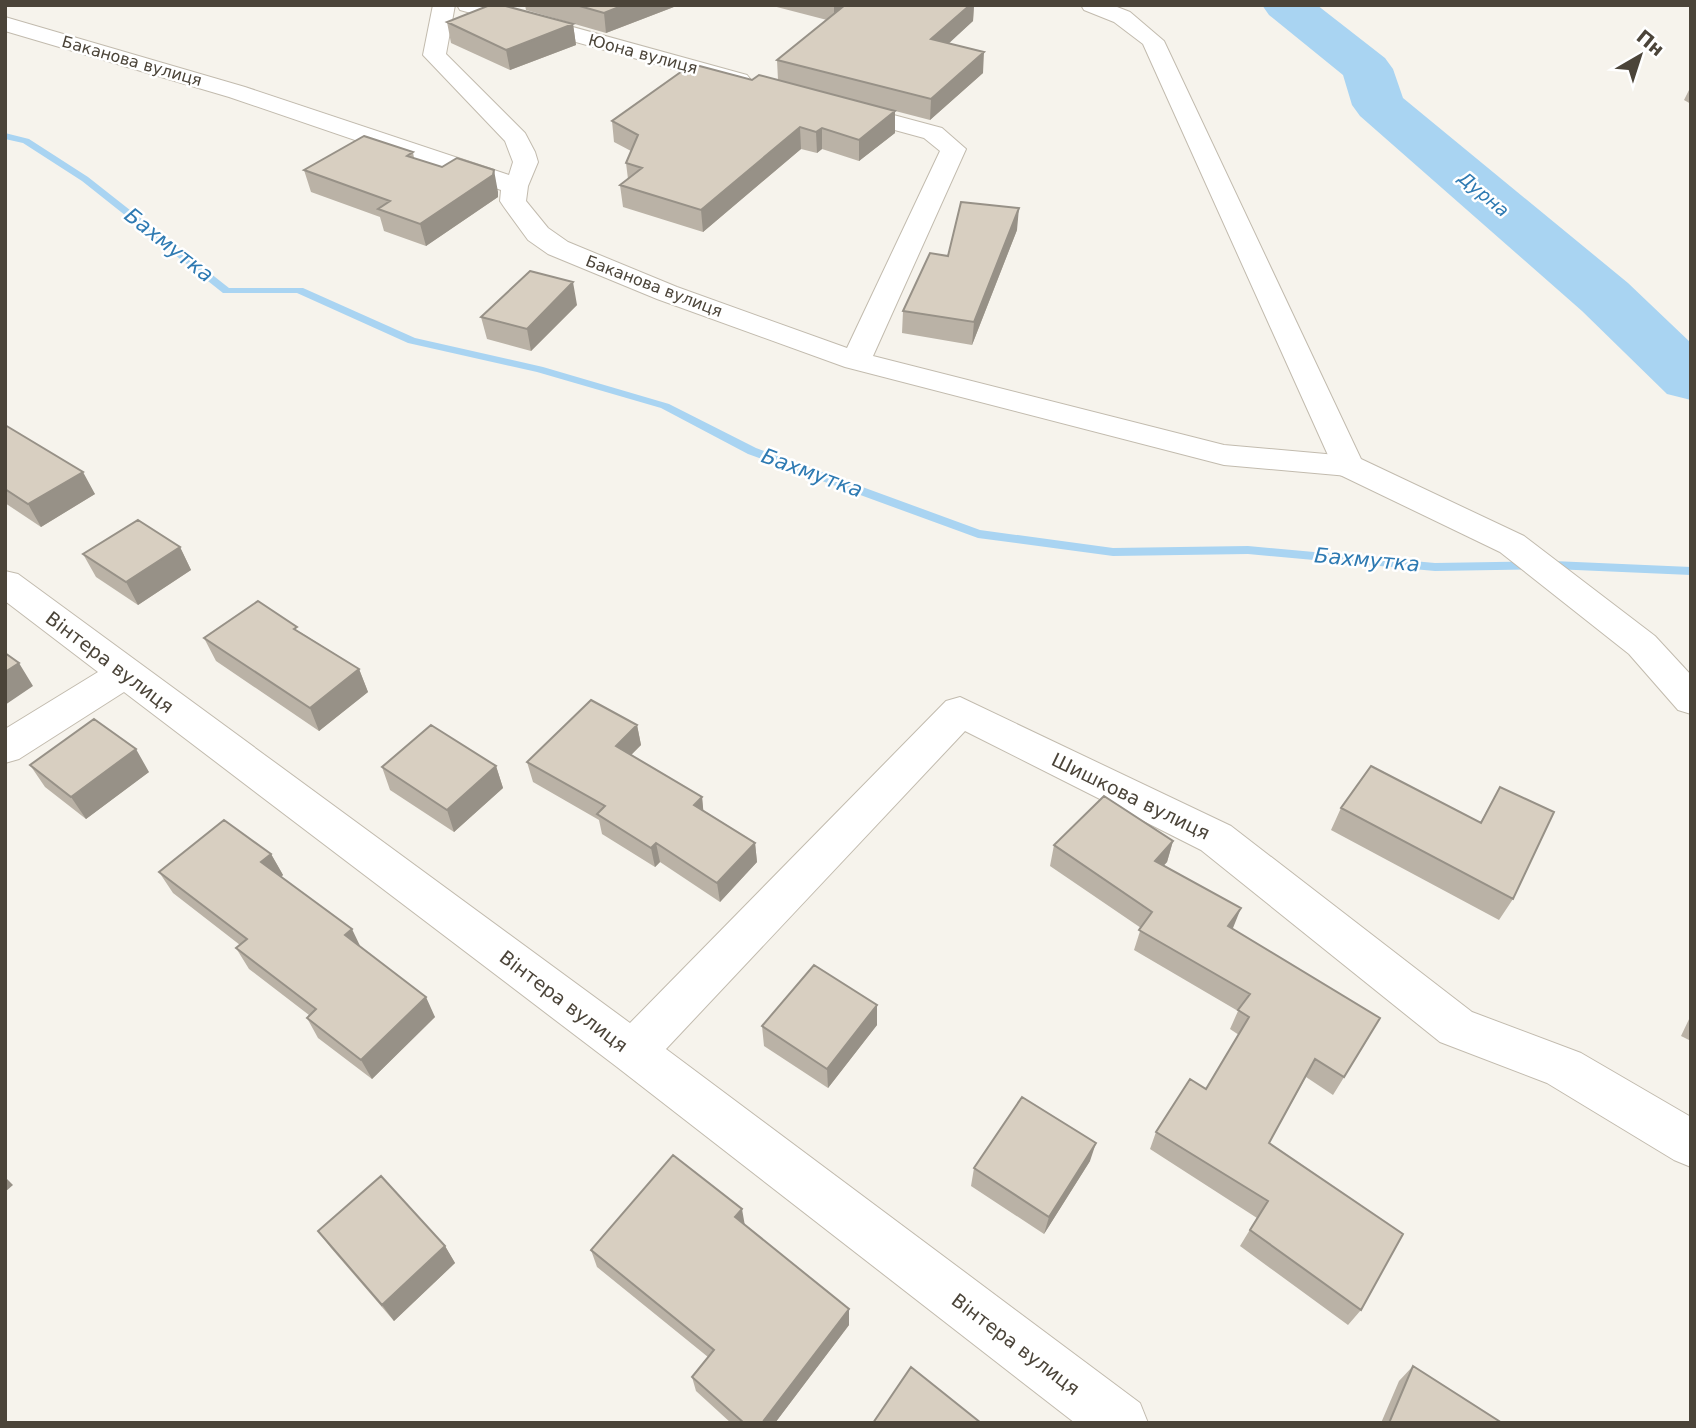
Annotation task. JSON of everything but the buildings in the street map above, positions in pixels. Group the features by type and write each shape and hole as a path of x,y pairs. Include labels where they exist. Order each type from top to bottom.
{"street":[{"path":"444,5 434,55 516,138 526,154 525,172 515,186"},
{"name":"Юона вулиця","path":"468,5 760,86"},
{"path":"1092,5 1122,17 1153,41 1348,466 1512,544 1642,645 1691,700"},
{"name":"Баканова вулиця","path":"5,24 237,92 515,186 513,201 523,218 538,234 558,248 667,293 856,361 1224,456 1348,466"},
{"path":"826,104 933,134 953,149 856,361"},
{"name":"Вінтера вулиця","path":"5,583 633,1052 1121,1423"},
{"path":"5,748 124,674"},
{"name":"Шишкова вулиця","path":"633,1052 960,711 1216,838 1456,1027 1564,1068 1691,1144"}],"waterway":[{"name":"Дурна","path":"1286,5 1367,69 1379,105 1605,297 1691,380"},
{"name":"Бахмутка","path":"5,136 26,141 85,179 227,291 299,290 412,341 539,369 665,406 752,451 978,534 1113,552 1248,550 1435,567 1553,565 1691,571"}]}
